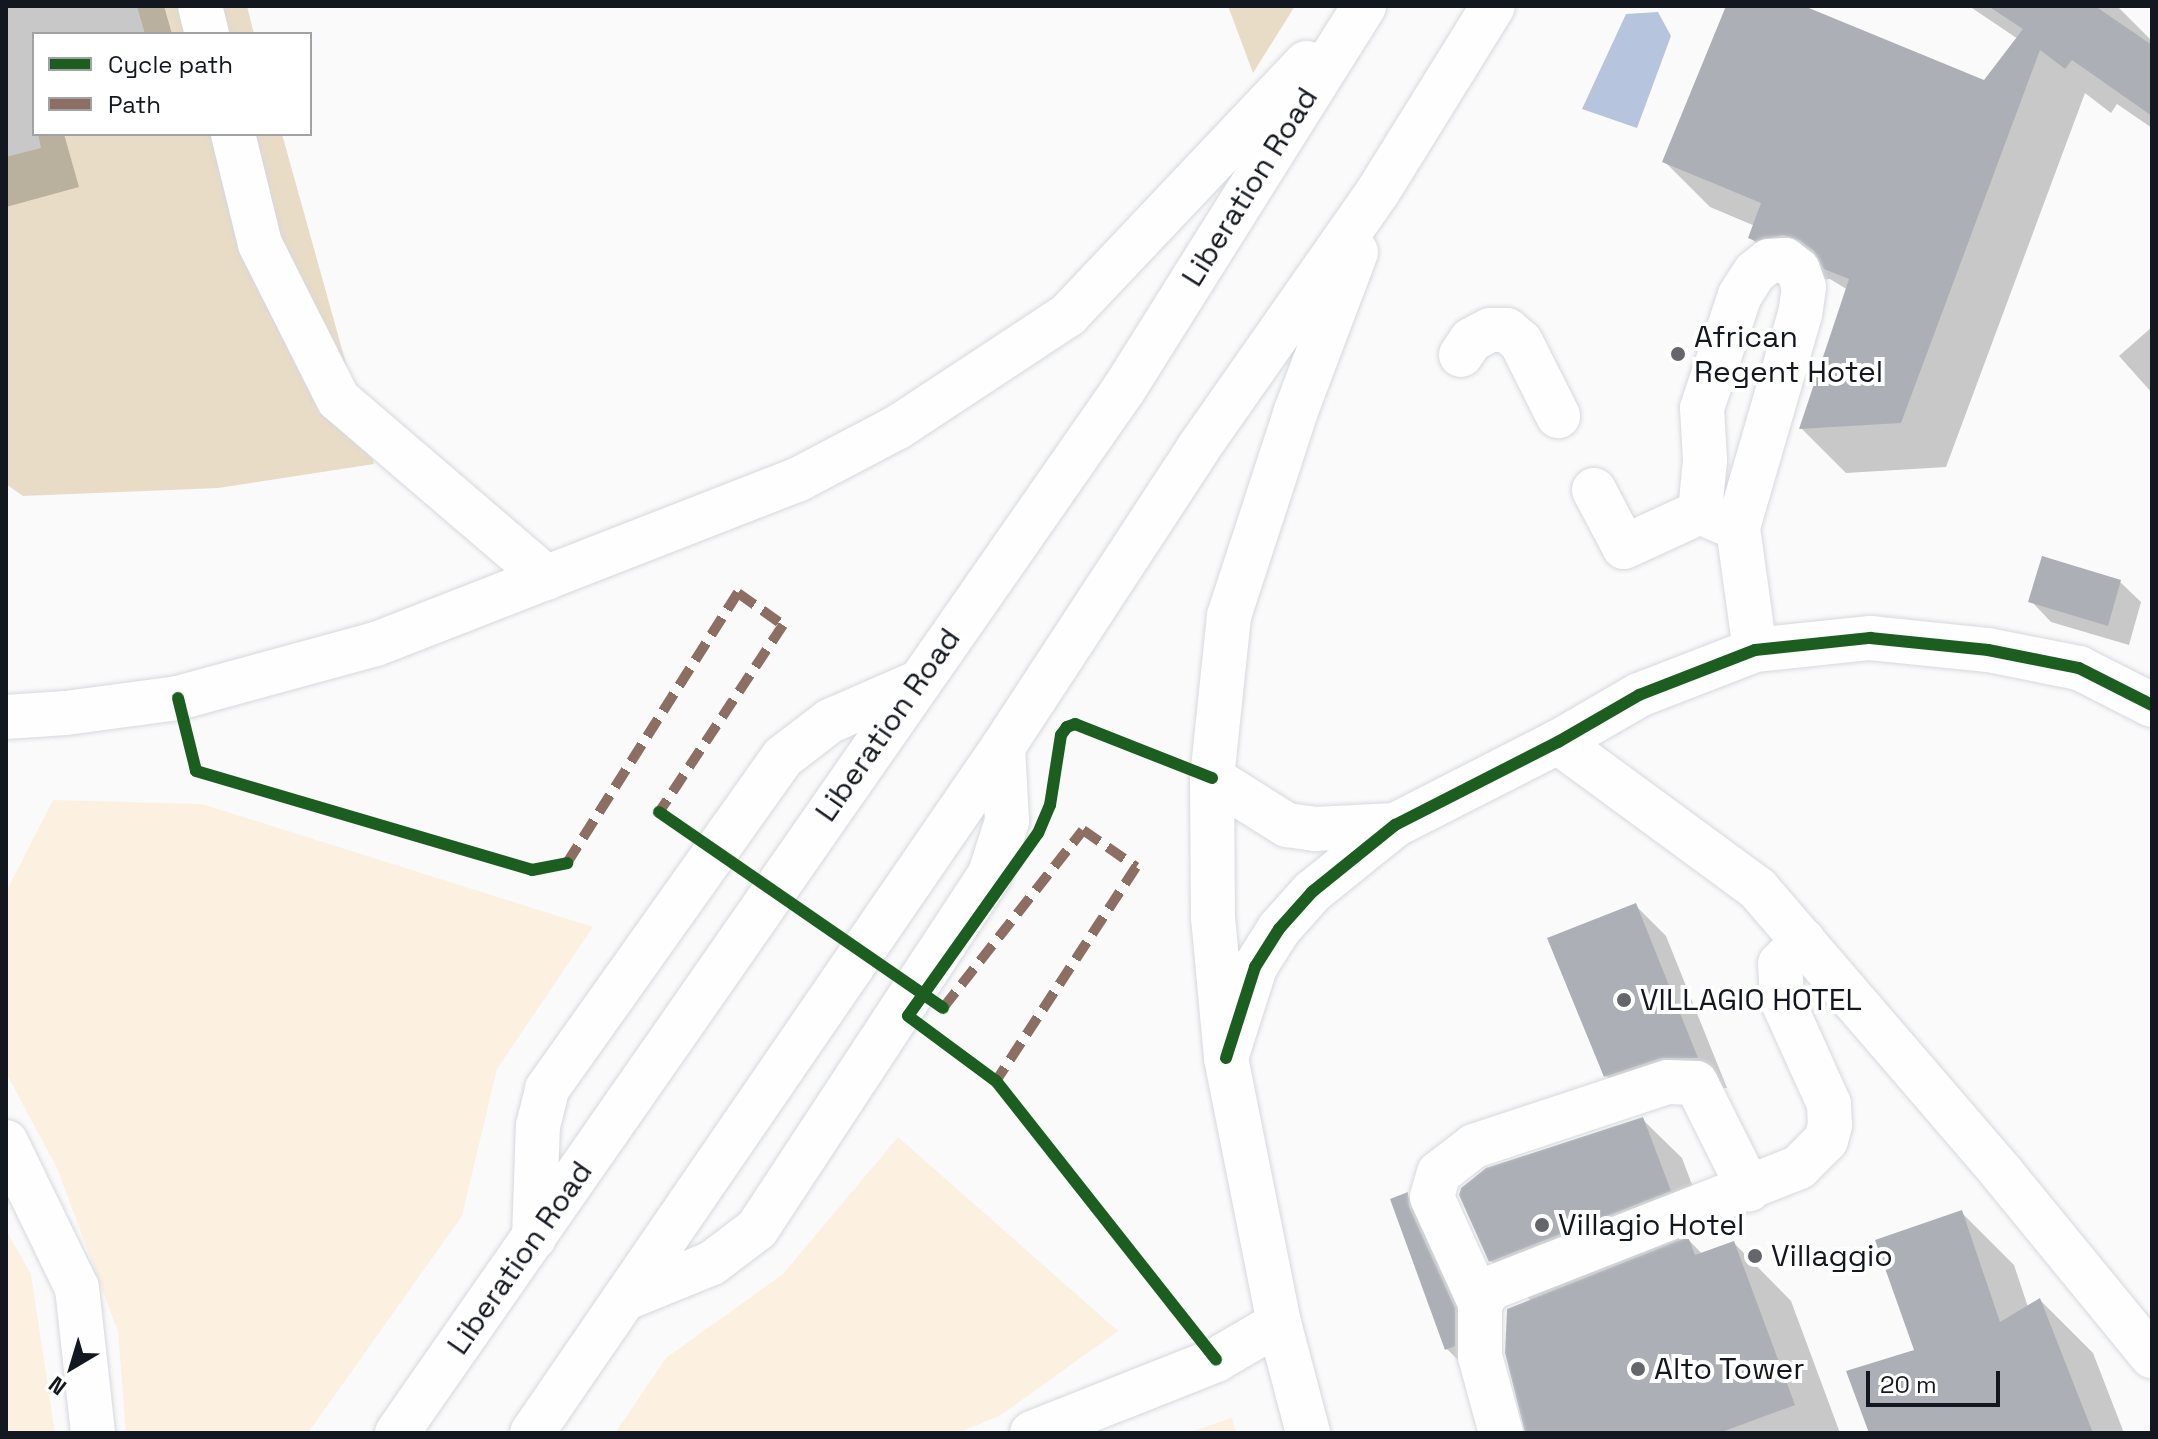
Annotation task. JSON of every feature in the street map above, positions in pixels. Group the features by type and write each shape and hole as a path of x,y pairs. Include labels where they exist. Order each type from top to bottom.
{"main road":[{"path":"200,6 206,32"},
{"path":"6,717 66,713 178,698 376,644 797,480 898,427 1068,315 1362,6"},
{"name":"Liberation Road","path":"397,1433 1124,389 1362,6"},
{"path":"532,1433 1003,747 1197,450 1379,190 1493,6"},
{"path":"233,136 260,244 338,399 547,578"},
{"path":"1308,1433 1279,1323 1226,1058 1213,917 1212,778 1229,616 1296,411 1379,190"},
{"path":"1719,520 1800,314 1804,287 1798,270 1785,260 1769,261 1740,295 1702,408 1705,460 1719,520 1755,650"},
{"path":"1461,355 1471,340 1490,330 1507,330 1521,342 1558,416"},
{"path":"1594,490 1624,547 1719,520"},
{"path":"1226,1058 1255,967 1279,929 1312,892 1395,825 1558,742 1639,695 1755,650 1870,638 1988,650 2079,668 2152,705"},
{"path":"534,1238 538,1126 547,1089 783,757 830,721 917,683"},
{"path":"1558,742 1758,889 2002,1173 2150,1356"},
{"path":"624,1299 712,1263 757,1229 990,874 1007,821 1003,747"},
{"path":"1212,778 1287,825 1315,829 1395,825"},
{"path":"1480,1303 1491,1288 1799,1167 1826,1140 1830,1125 1829,1104 1782,1000 1780,964 1803,941"},
{"path":"1501,1433 1480,1356 1480,1303 1432,1197 1439,1173 1474,1146 1668,1082 1696,1083 1749,1189"},
{"path":"6,1142 77,1288 93,1433"},
{"path":"1032,1433 1216,1360 1279,1323"}],"shaded area":[{"path":"137,6 247,6 254,32 144,32"},
{"path":"1228,6 1295,6 1253,73"},
{"path":"38,136 283,136 374,464 218,488 23,496 6,484 6,157 41,148"},
{"path":"53,800 202,804 593,927 497,1069 462,1216 308,1433 126,1433 118,1332 57,1168 6,1073 6,892"},
{"path":"898,1137 1118,1331 1001,1415 958,1433 615,1433 666,1358 783,1274"},
{"path":"6,1230 31,1274 55,1433 6,1433"},
{"path":"1231,1418 1236,1433 1188,1433"}],"water":[{"path":"1658,12 1671,36 1637,128 1582,109 1626,14"}],"building":[{"path":"1726,6 1804,6 1984,80 2023,29 1988,6 2095,6 2152,45 2152,116 2072,60 2065,69 2040,50 1901,423 1799,429 1849,279 1824,269 1814,251 1799,240 1783,235 1755,241 1748,238 1761,203 1662,162"},
{"path":"2042,556 2121,580 2108,626 2028,602"},
{"name":"VILLAGIO HOTEL","path":"1636,903 1698,1058 1661,1058 1604,1077 1547,938"},
{"path":"1643,1117 1671,1191 1489,1262 1459,1195 1461,1188 1486,1168"},
{"path":"1408,1192 1409,1207 1455,1308 1455,1346 1445,1350 1390,1199"},
{"path":"1962,1210 2000,1322 2040,1298 2093,1433 1869,1433 1846,1371 1914,1350 1875,1240"},
{"name":"Alto Tower","path":"1688,1237 1695,1255 1734,1241 1795,1405 1719,1433 1525,1433 1505,1353 1507,1309"}],"marked path":[{"path":"560,865 567,863 738,593 783,625 659,812 663,814"},
{"path":"939,1006 943,1008 1083,830 1136,867 996,1081"}],"cycle path":[{"path":"1226,1058 1255,967 1279,929 1312,892 1395,825 1558,742 1639,695 1755,650 1870,638 1988,650 2079,668 2152,705"},
{"path":"178,698 196,771 532,870 567,863"},
{"path":"1212,778 1075,724 1067,727 1061,735 1050,805 1038,833 908,1016 996,1081 1216,1360"},
{"path":"659,812 943,1008"}],"place":[{"name":"African Regent Hotel","path":"1678,354"},
{"name":"VILLAGIO HOTEL","path":"1624,1000"},
{"name":"Villagio Hotel","path":"1542,1225"},
{"name":"Villaggio","path":"1755,1256"},
{"name":"Alto Tower","path":"1638,1369"}]}
